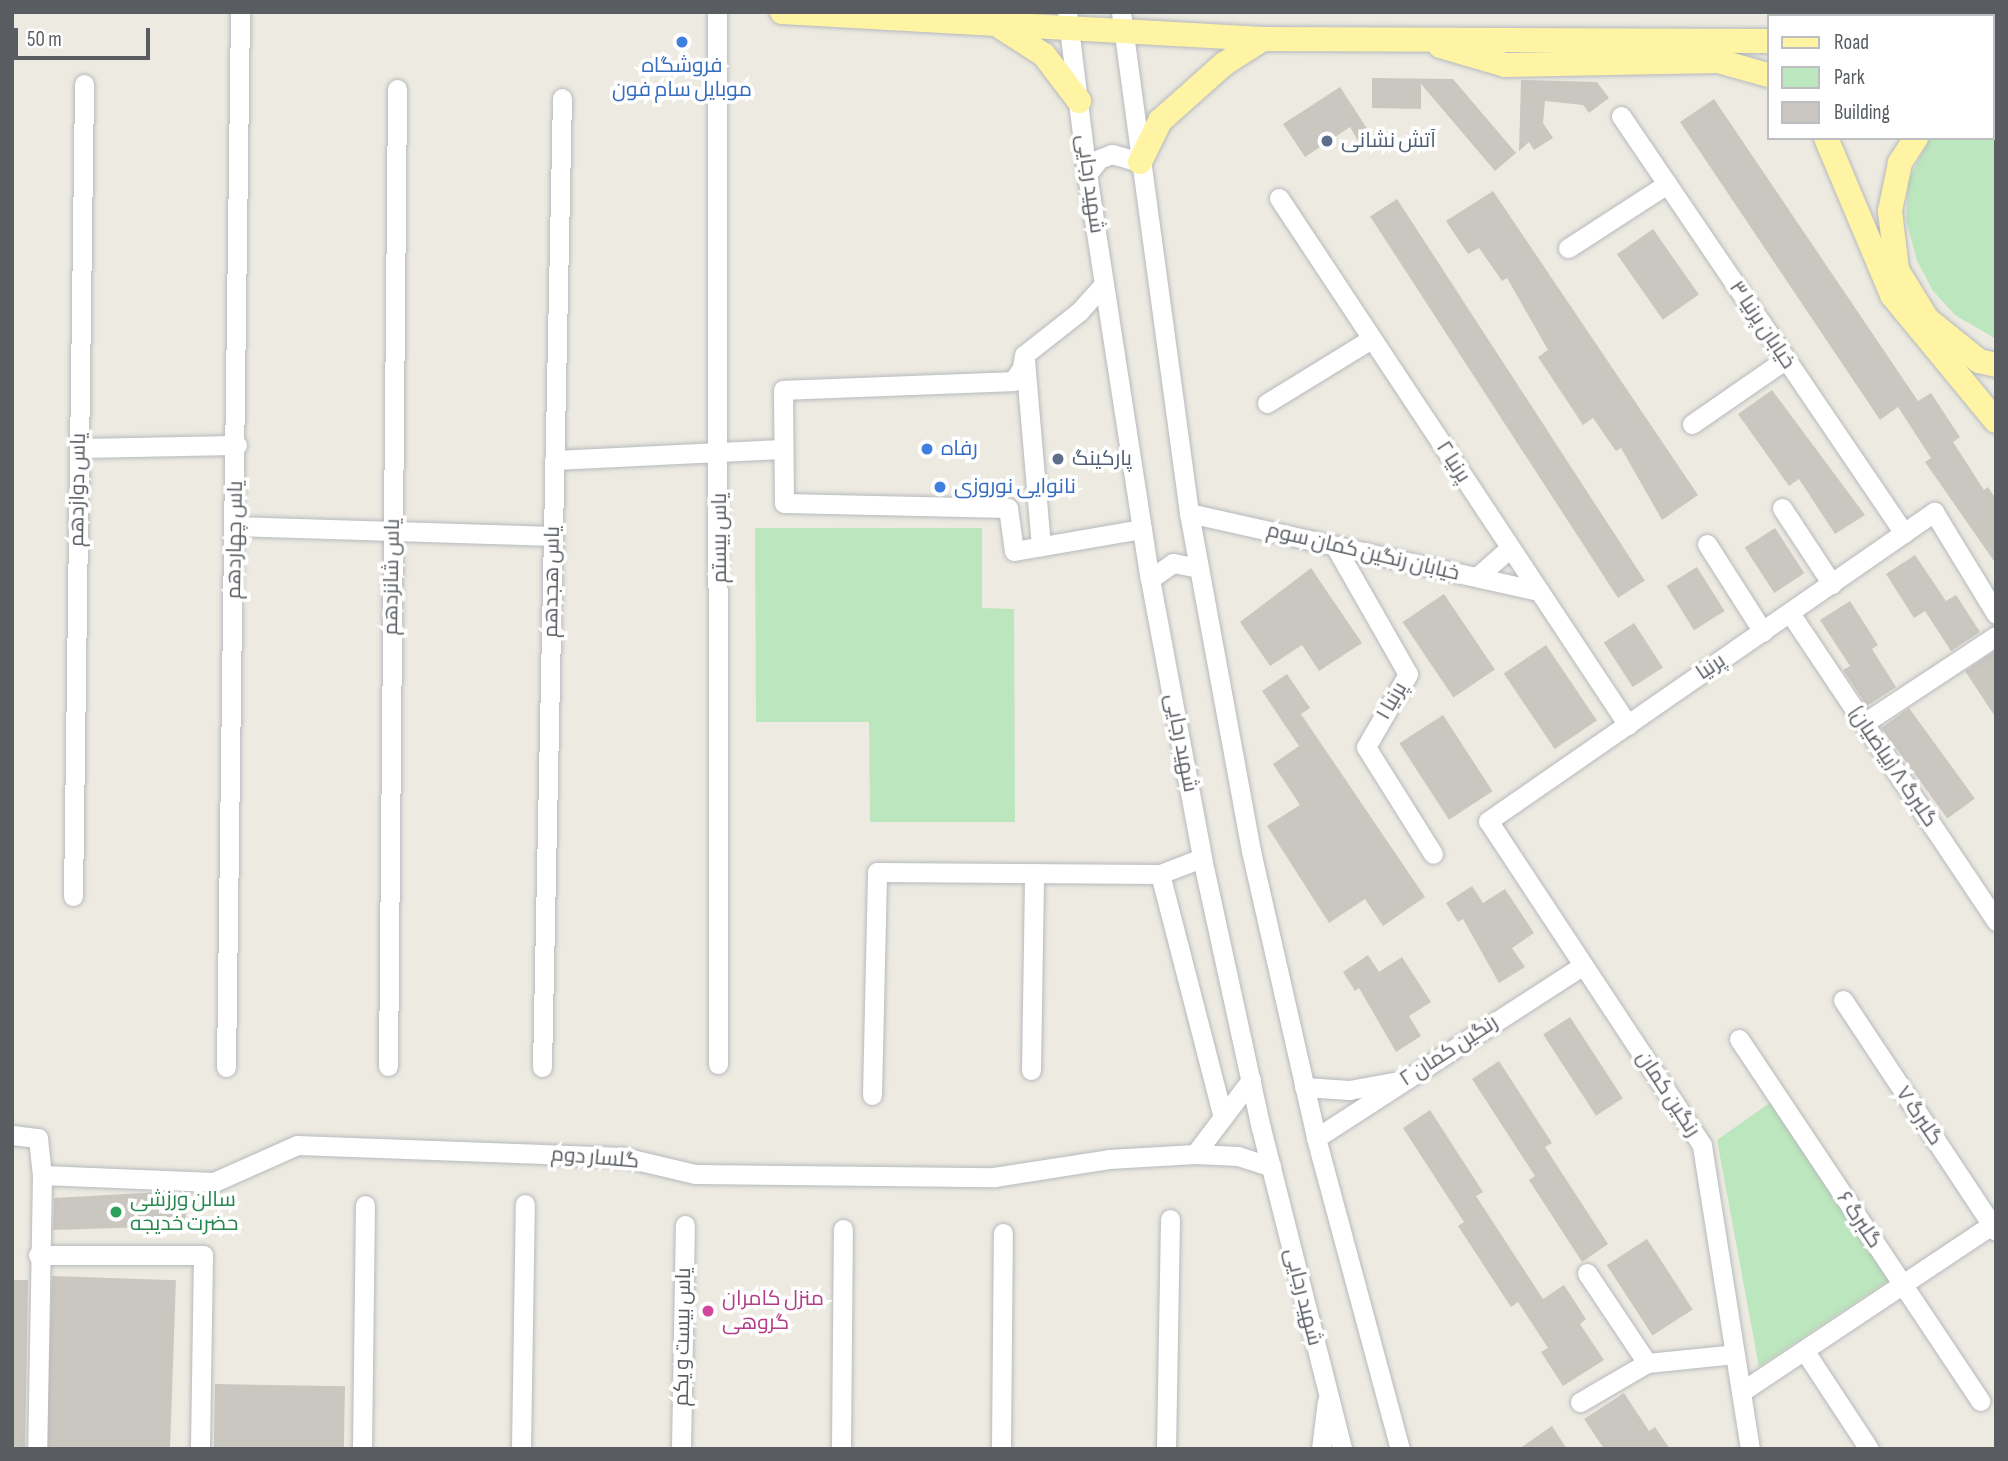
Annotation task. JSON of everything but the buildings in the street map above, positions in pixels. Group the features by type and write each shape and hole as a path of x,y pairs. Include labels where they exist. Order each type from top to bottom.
{"main road":[{"path":"782,12 995,25 1068,20 1122,21 1263,39 1498,37 1766,41"},
{"path":"995,25 1044,55 1079,101"},
{"path":"1409,37 1505,65 1718,61 1766,74"},
{"path":"1140,162 1160,121 1224,64 1263,39"},
{"path":"1827,140 1892,295 1996,421"},
{"path":"1915,140 1900,163 1890,211 1897,270 1927,319 1979,361 1996,365"}],"street":[{"name":"یاس چهاردهم","path":"226,1067 236,526 240,12"},
{"name":"یاس بیستم","path":"717,12 720,451 718,1064"},
{"name":"شهید رجایی","path":"1068,20 1087,174 1142,529 1202,858 1271,1167 1343,1447"},
{"path":"1122,21 1189,513 1251,851 1316,1138 1400,1449"},
{"name":"یاس دوازدهم","path":"73,896 84,84"},
{"name":"یاس شانزدهم","path":"388,1066 397,89"},
{"name":"یاس هجدهم","path":"542,1067 562,98"},
{"name":"خیابان پرنیا ۳","path":"1620,116 1904,533"},
{"path":"1087,174 1099,159 1112,154 1140,162"},
{"path":"1568,248 1667,184"},
{"name":"پرنیا ۲","path":"1279,198 1628,724"},
{"path":"1104,284 1080,311 1024,355 1022,369 1013,381 997,384 783,390 784,503 1008,508 1014,551 1142,529"},
{"path":"1267,403 1371,339"},
{"path":"1024,355 1041,546"},
{"path":"1692,424 1786,359"},
{"path":"79,448 237,445"},
{"path":"554,460 782,449"},
{"path":"1782,508 1832,584"},
{"name":"پرنیا","path":"1488,821 1934,512 1996,614"},
{"name":"خیابان رنگین کمان سوم","path":"1189,513 1538,591"},
{"path":"236,526 553,536"},
{"path":"1707,544 1763,632"},
{"name":"پرنیا ۱","path":"1335,545 1408,674 1366,747 1433,854"},
{"path":"1477,578 1510,548"},
{"path":"1150,579 1173,563 1199,568"},
{"name":"گلبرگ ۸ (بیاضیان)","path":"1790,613 1996,921"},
{"path":"1864,723 1996,636"},
{"name":"رنگین کمان","path":"1488,821 1702,1145 1750,1449"},
{"path":"872,1094 877,872 1160,874 1202,858"},
{"path":"1031,1070 1034,873"},
{"path":"1160,874 1223,1117"},
{"name":"رنگین کمان ۲","path":"1316,1138 1583,965"},
{"name":"گلبرگ ۷","path":"1843,1000 1994,1228"},
{"name":"گلبرگ ۶","path":"1739,1039 1980,1401"},
{"path":"1195,1154 1251,1080"},
{"path":"1304,1087 1349,1090 1406,1080"},
{"path":"12,1135 38,1138 42,1175 38,1255 37,1449"},
{"name":"گلسار دوم","path":"42,1175 214,1182 297,1145 623,1157 695,1174 994,1177 1109,1159 1195,1154 1238,1156 1271,1167"},
{"path":"521,1449 525,1204"},
{"path":"362,1449 365,1205"},
{"path":"1166,1449 1170,1219"},
{"name":"یاس بیست و یکم","path":"681,1449 685,1225"},
{"path":"1741,1392 1902,1284 1994,1228"},
{"path":"841,1449 843,1229"},
{"path":"1001,1449 1003,1233"},
{"path":"38,1255 203,1255 200,1449"},
{"path":"1587,1273 1647,1363"},
{"path":"1804,1350 1869,1449"},
{"path":"1580,1402 1647,1363 1735,1354"},
{"path":"1321,1449 1328,1396"}],"green space":[{"path":"1996,80 1996,339 1955,315 1933,291 1917,261 1906,220 1908,181 1929,140 1994,140"},
{"path":"755,528 982,528 982,608 1014,609 1015,822 870,822 869,722 756,722"},
{"path":"1771,1102 1891,1279 1759,1367 1717,1140"}],"place":[{"name":"فروشگاه موبایل سام فون","path":"682,42"},
{"name":"آتش نشانی","path":"1327,141"},
{"name":"رفاه","path":"927,449"},
{"name":"پارکینگ","path":"1058,459"},
{"name":"نانوایی نوروزی","path":"940,487"},
{"name":"سالن ورزشی حضرت خدیجه","path":"116,1212"},
{"name":"منزل کامران گروهی","path":"708,1311"}]}
